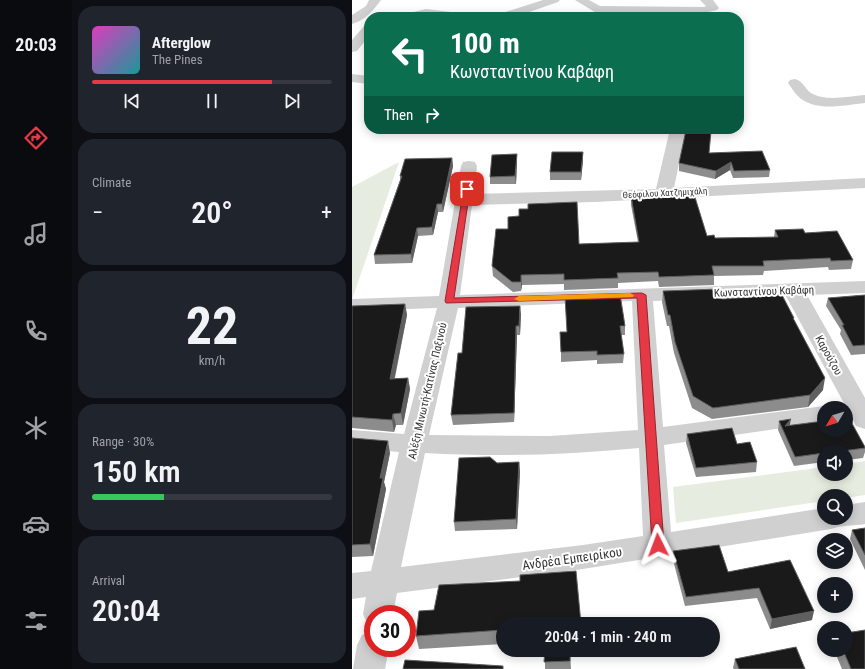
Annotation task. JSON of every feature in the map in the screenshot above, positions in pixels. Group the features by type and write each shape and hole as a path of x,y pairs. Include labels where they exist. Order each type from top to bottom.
{"street":[{"path":"352,20 370,8 375,0"},
{"path":"518,12 554,0"},
{"path":"581,0 603,12"},
{"path":"686,12 712,8 712,5 706,0"},
{"path":"598,9 657,12"},
{"path":"352,24 364,26"},
{"path":"352,48 364,33"},
{"path":"352,78 364,79"},
{"path":"795,83 805,95 815,100 826,102 865,99"},
{"path":"664,193 677,134"},
{"name":"Αλέξη Μινωτή-Κατίνας Παξινού","path":"379,605 414,443 449,301 470,166"},
{"name":"Θεόφιλου Χατζημιχάλη","path":"465,200 865,184"},
{"name":"Κωνσταντίνου Καβάφη","path":"352,305 865,287"},
{"name":"Καρούζου","path":"793,290 857,414"},
{"path":"642,295 658,545"},
{"path":"352,439 414,443 518,446 579,444 817,415"},
{"path":"853,515 865,513"},
{"name":"Ανδρέα Εμπειρίκου","path":"352,586 583,557 817,520"},
{"path":"369,669 371,657"}],"shaded area":[{"path":"399,162 352,300 352,187"},
{"path":"865,461 865,495 853,497 853,489 817,489 817,502 676,523 673,487 817,468 817,481 853,481 853,463"}],"building":[{"path":"685,134 711,134 709,153 762,151 770,170 734,171 731,162 716,171 679,163"},
{"path":"552,152 583,152 581,172 550,172"},
{"path":"517,154 515,176 490,177 492,155"},
{"path":"452,158 442,204 437,204 432,227 417,228 411,254 374,255 402,176 400,176 405,159"},
{"path":"694,194 707,236 714,235 715,238 778,237 775,230 803,229 805,233 837,231 853,260 831,261 830,258 763,261 764,266 712,266 714,275 659,277 658,272 617,273 618,278 564,280 564,274 521,275 521,282 512,282 492,266 496,229 508,229 508,217 519,216 519,209 528,209 528,204 577,202 579,244 639,242 631,196"},
{"path":"719,289 722,299 782,295 825,378 810,395 713,408 693,396 675,342 670,315 668,315 663,291"},
{"path":"620,294 625,326 620,326 624,354 597,355 597,351 561,352 560,332 567,332 565,296"},
{"path":"865,295 865,345 853,346 842,325 844,325 828,298"},
{"path":"405,304 390,379 408,378 401,413 393,414 392,420 352,417 352,306"},
{"path":"520,306 519,326 516,326 514,413 451,415 458,353 462,353 466,307"},
{"path":"791,419 785,426 817,422 817,437 853,437 853,425 865,448 853,450 853,445 817,445 817,454 795,457 779,421"},
{"path":"732,428 737,444 750,442 757,462 696,468 687,434"},
{"path":"352,438 388,441 380,478 383,478 370,544 352,545"},
{"path":"490,457 497,463 519,462 516,519 454,522 459,458"},
{"path":"865,528 865,555 852,530"},
{"path":"719,545 728,572 790,560 814,611 772,619 759,588 686,597 673,551"},
{"path":"576,571 580,617 496,617 496,630 416,636 419,611 434,610 439,585 520,581 520,575"},
{"path":"865,630 865,669 851,669 846,657 853,657 853,632"},
{"path":"796,647 805,669 739,669 735,659"},
{"path":"544,657 570,657 570,661 544,662"},
{"path":"405,660 503,666 503,669 403,669"}],"slow traffic":[{"path":"519,299 630,295"}],"route":[{"path":"467,189 449,301 642,295 658,545"}]}
